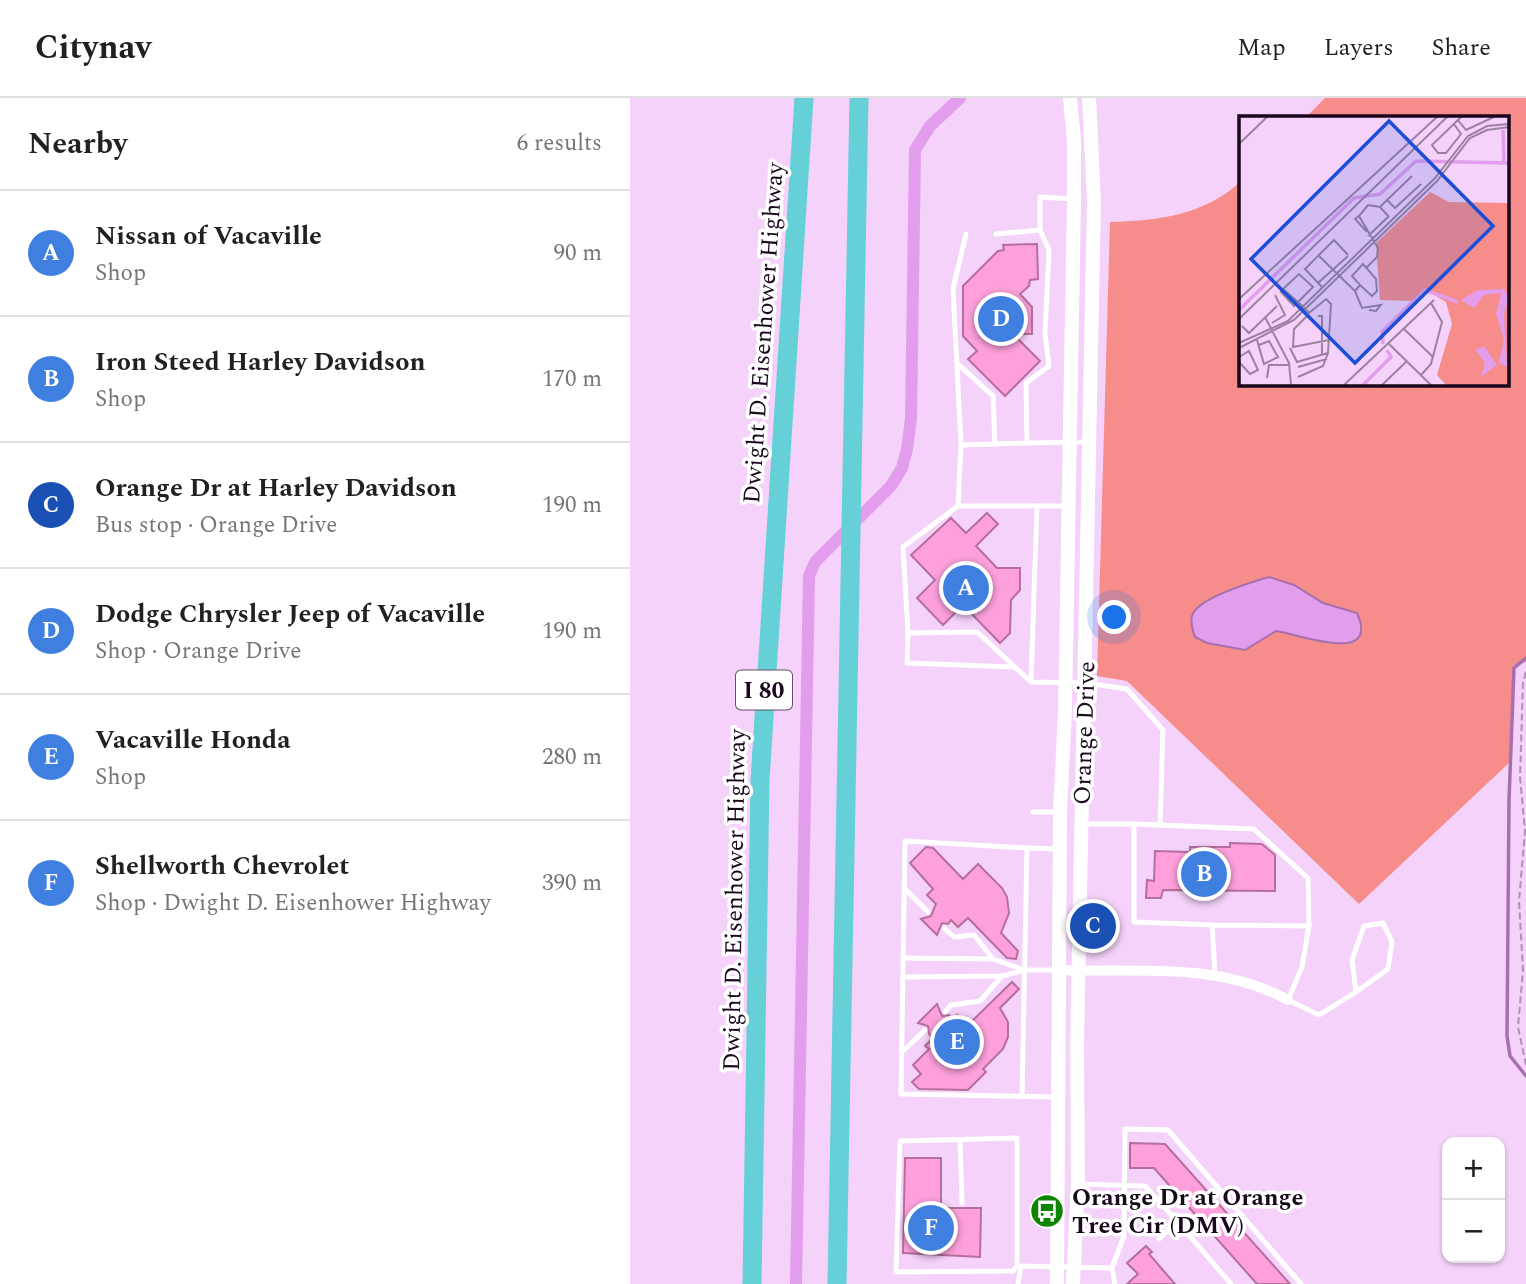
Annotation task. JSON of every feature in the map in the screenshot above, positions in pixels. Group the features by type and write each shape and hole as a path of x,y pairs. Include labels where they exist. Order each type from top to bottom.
{"highway":[{"name":"Dwight D. Eisenhower Highway","path":"752,1284 760,780 803,98"},
{"path":"837,1284 859,98"}],"street":[{"name":"Orange Drive","path":"1056,1284 1060,812 1066,683 1074,200 1074,141 1070,98"},
{"name":"Orange Drive","path":"1073,1284 1079,1184 1081,824 1094,201 1089,98"},
{"path":"1074,200 1094,201"},
{"path":"1058,970 1214,973 1268,989 1288,1000"}],"lane":[{"path":"1027,443 1026,383 1049,366 1045,333 1049,250 1040,230 1040,197 1074,200"},
{"path":"996,234 1040,230"},
{"path":"958,506 961,445 953,289 966,234"},
{"path":"958,364 992,396 995,444"},
{"path":"961,445 1090,442"},
{"path":"1015,667 907,663 903,547 958,506 1069,506"},
{"path":"1031,682 1037,506"},
{"path":"908,633 976,632 1031,682 1086,683 1127,689 1163,730 1160,825"},
{"path":"1033,812 1060,812"},
{"path":"1081,824 1254,829 1308,878 1308,926 1302,967 1288,1000 1319,1015 1356,992 1388,969 1392,942 1383,923 1364,926 1352,960 1356,992"},
{"path":"1134,824 1134,922 1308,926"},
{"path":"1057,1097 901,1094 905,841 1060,849"},
{"path":"1022,1097 1027,848"},
{"path":"904,888 928,912"},
{"path":"1213,925 1214,973"},
{"path":"944,928 954,937 974,935 993,958"},
{"path":"903,958 993,958 1026,970"},
{"path":"903,977 1003,976 1026,970 1058,970"},
{"path":"945,1012 951,1005 980,1001 1003,976"},
{"path":"902,1053 925,1030"},
{"path":"1115,1284 1112,1268 1124,1236 1125,1129 1168,1130 1301,1284"},
{"path":"1018,1284 1019,1266 1017,1139 900,1141 896,1272 1013,1271 1019,1266 1112,1268"},
{"path":"960,1140 962,1203"},
{"path":"1079,1184 1145,1186 1231,1284"},
{"path":"1159,1239 1177,1221"}],"path":[{"path":"1526,672 1522,682 1521,764 1525,831 1519,901 1522,970 1518,1027 1526,1065"}],"shaded area":[{"path":"1325,98 1526,98 1526,662 1513,666 1510,762 1359,904 1127,681 1097,676 1110,222 1180,214 1212,202 1239,183 1239,385 1508,385 1508,116 1307,116"},
{"path":"1269,577 1294,585 1323,603 1357,613 1361,629 1357,639 1347,643 1333,643 1276,631 1245,650 1207,643 1195,637 1192,616 1203,603"}],"building":[{"path":"1037,244 1038,279 1030,280 1029,286 1020,294 1032,307 1032,334 1013,334 1040,361 1005,396 968,359 977,351 963,336 963,286 998,251 1004,250 1003,245"},
{"path":"987,513 998,524 976,546 997,568 1020,568 1020,590 1011,600 1010,633 1000,643 963,605 943,625 917,598 935,580 911,555 951,518 966,533"},
{"path":"1230,843 1262,844 1275,855 1275,891 1163,890 1161,898 1146,898 1147,880 1154,881 1155,851 1190,852 1190,847 1230,847"},
{"path":"926,847 933,848 963,879 978,864 1002,888 1007,897 1009,913 1001,933 1018,951 1016,959 1007,958 968,918 958,927 951,920 948,924 942,923 937,935 921,919 931,916 936,904 927,895 933,889 910,863"},
{"path":"1012,982 1019,989 1000,1008 1008,1022 1008,1037 1003,1049 983,1069 986,1072 968,1090 919,1089 912,1082 921,1074 913,1065 929,1049 925,1046 933,1038 929,1034 928,1026 918,1023 937,1004 942,1016 949,1015 953,1019 957,1015 967,1026"},
{"path":"1130,1143 1165,1144 1290,1284 1257,1284 1154,1168 1130,1168"},
{"path":"905,1158 941,1158 941,1208 981,1208 980,1257 903,1253"},
{"path":"1146,1246 1152,1252 1149,1254 1175,1284 1127,1284 1138,1274 1127,1263"}],"waterway":[{"path":"796,1284 809,576 815,562 891,486 902,468 911,419 915,150 930,126 960,98"},
{"path":"1526,658 1514,668 1509,800 1507,1036 1510,1056 1526,1076"}],"place":[{"name":"Dodge Chrysler Jeep of Vacaville","path":"1001,319"},
{"name":"Nissan of Vacaville","path":"966,588"},
{"name":"Iron Steed Harley Davidson","path":"1204,874"},
{"name":"Orange Dr at Harley Davidson","path":"1093,926"},
{"name":"Vacaville Honda","path":"957,1042"},
{"name":"Orange Dr at Orange Tree Cir (DMV)","path":"1047,1211"},
{"name":"Shellworth Chevrolet","path":"931,1228"}]}
